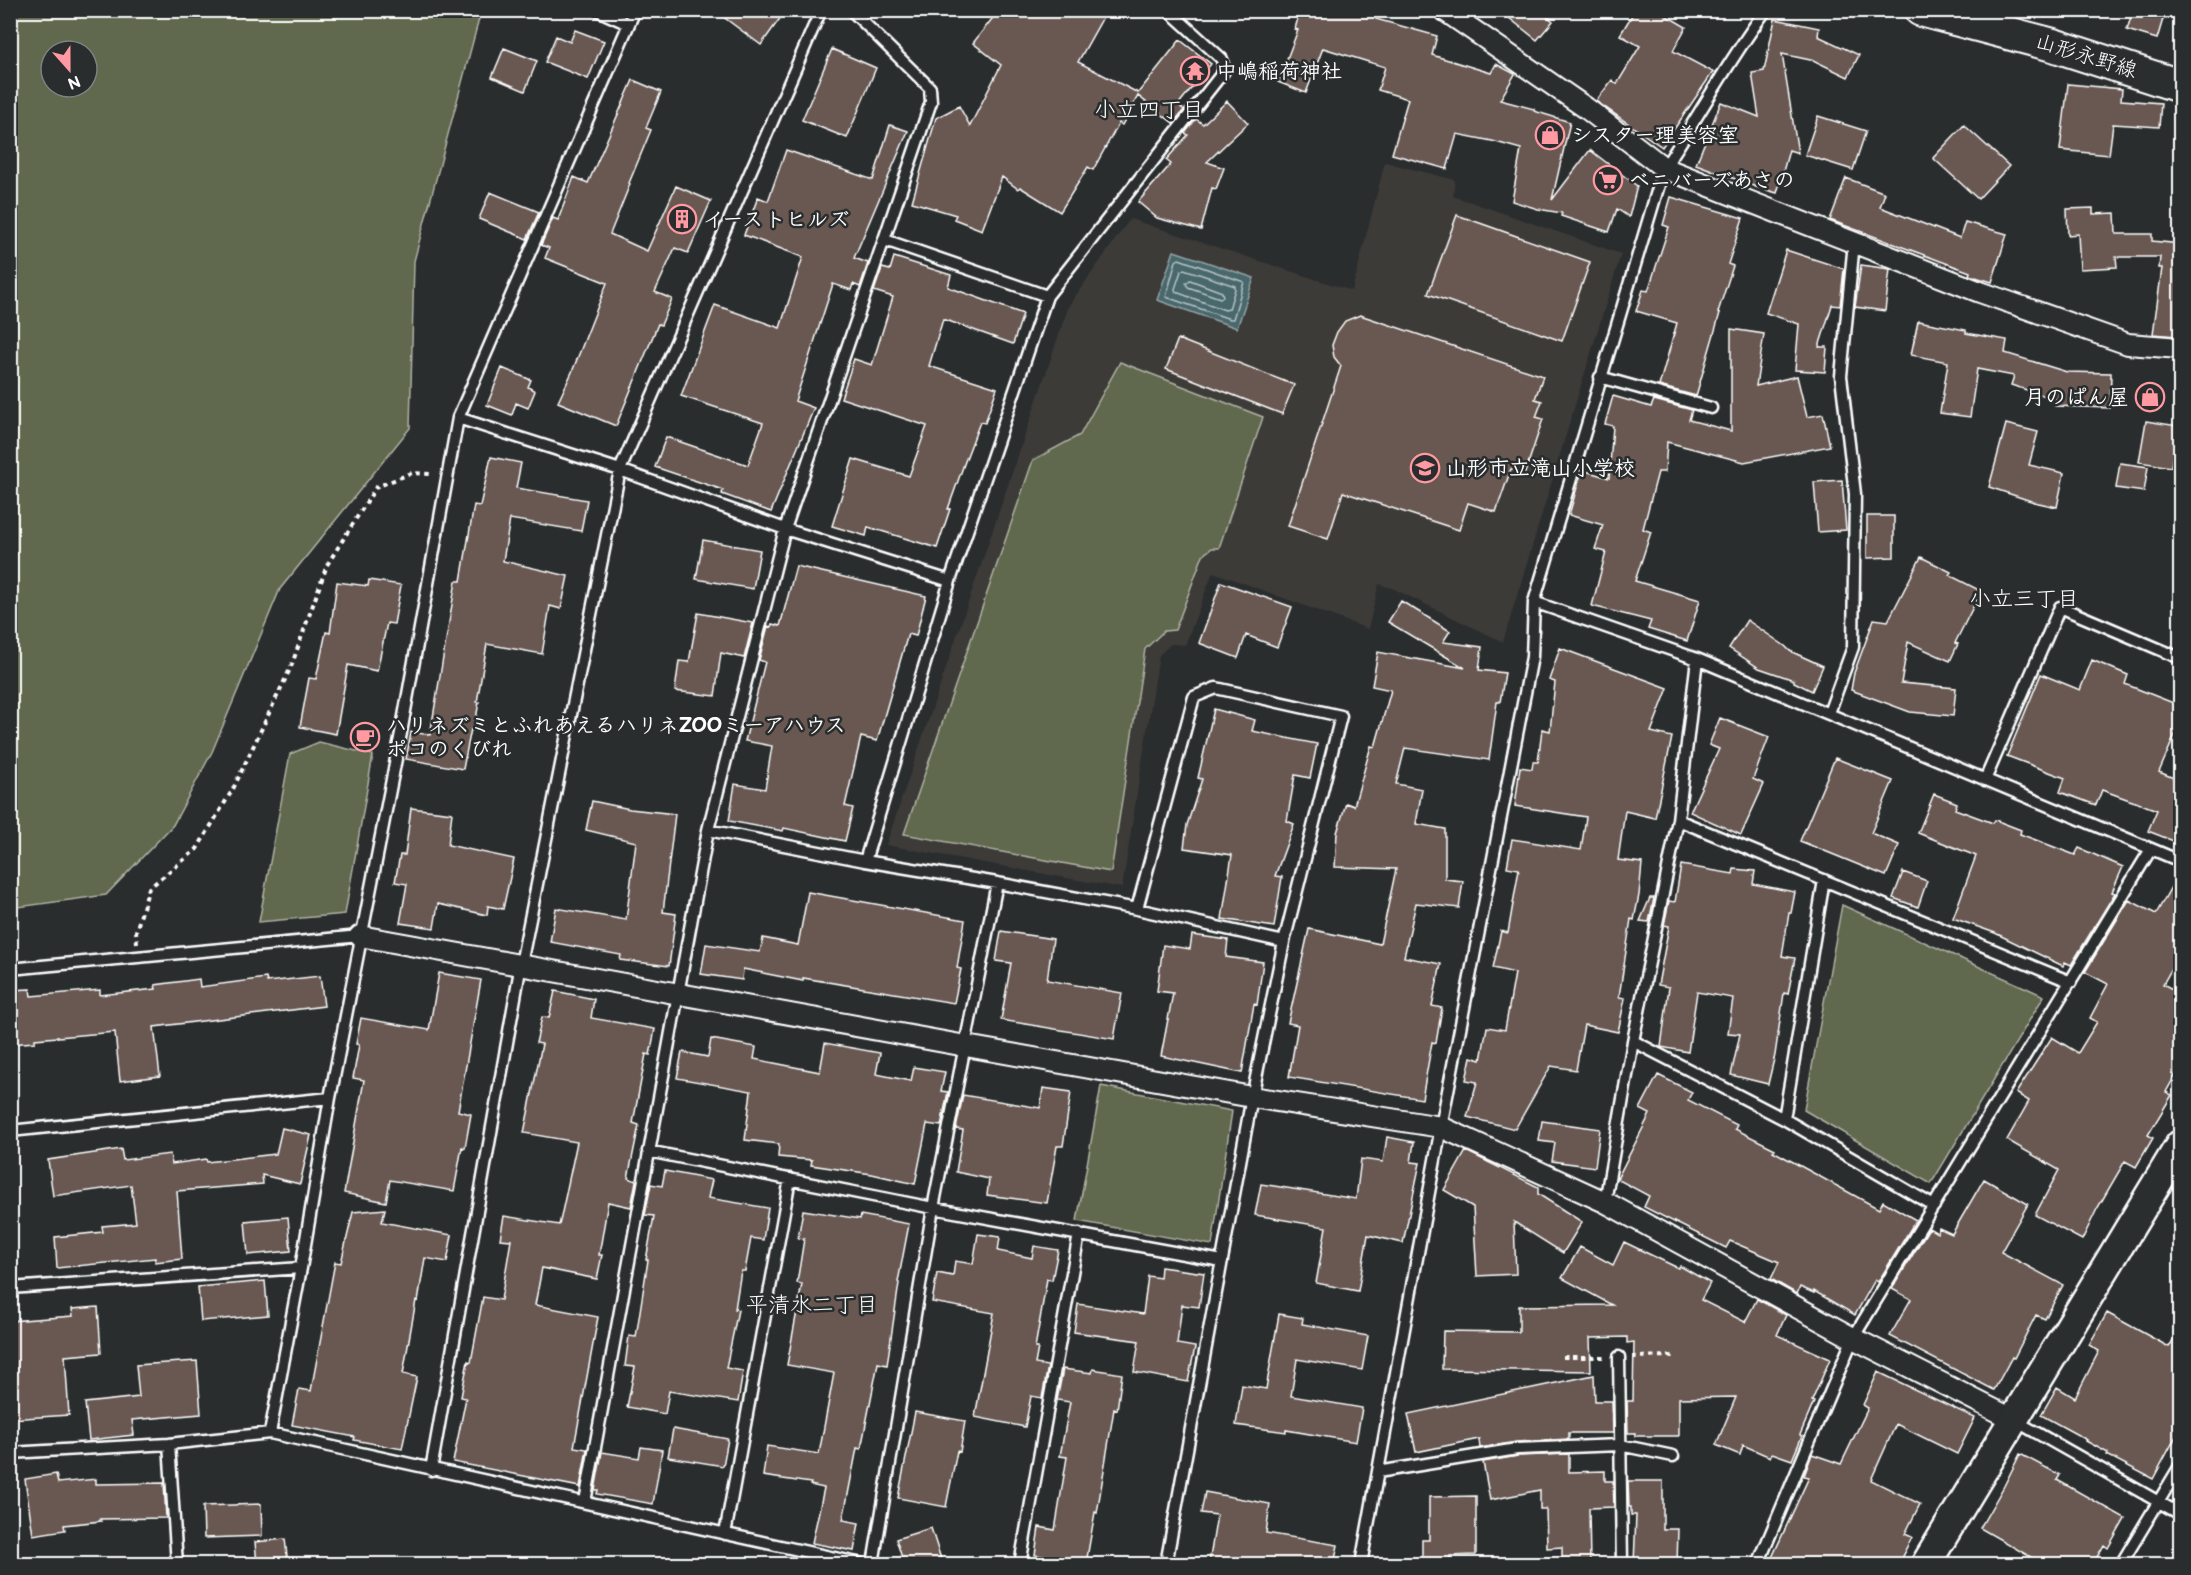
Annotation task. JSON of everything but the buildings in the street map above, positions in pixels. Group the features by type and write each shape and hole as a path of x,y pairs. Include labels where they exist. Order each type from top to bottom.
{"main road":[{"name":"山形永野線","path":"1922,10 2053,45 2181,86"}],"street":[{"path":"1444,10 1586,108 1664,168 1980,292 2128,344 2181,348"},
{"path":"360,936 966,1046 1441,1127 1605,1202 1853,1338 2014,1420"},
{"path":"1926,1564 2181,1145"}],"lane":[{"path":"597,10 628,24"},
{"path":"270,1433 302,1268 360,936 401,733 458,418 635,10"},
{"path":"431,1470 521,964 620,470 821,10"},
{"path":"585,1502 708,830 785,529 931,102 930,87 851,10"},
{"path":"865,861 950,581 1047,296 1224,71 1222,59 1168,10"},
{"path":"1361,1564 1441,1127 1532,657 1534,602 1664,168 1691,128 1740,45 1766,10"},
{"path":"885,240 1047,296"},
{"path":"1829,713 1853,647 1855,494 1841,376 1854,242"},
{"path":"1600,377 1712,408"},
{"path":"458,418 620,470 785,529 950,581"},
{"path":"1534,602 1696,659 2181,861"},
{"path":"1985,780 2060,607 2181,658"},
{"path":"1605,1202 1633,1041 1678,820 1696,659"},
{"path":"1137,909 1194,697 1216,688 1341,716 1284,942 1252,1096 1166,1564"},
{"path":"1678,820 2071,982"},
{"path":"708,830 865,861 1137,909 1284,942"},
{"path":"1758,1564 1853,1338 2151,849"},
{"path":"1784,1119 1824,880"},
{"path":"873,1564 933,1208 997,883"},
{"path":"10,969 360,936"},
{"path":"1633,1041 1784,1119 1934,1206"},
{"path":"10,1131 330,1098"},
{"path":"648,1151 933,1208 1222,1261"},
{"path":"725,1534 790,1179"},
{"path":"1020,1564 1079,1234"},
{"path":"10,1288 302,1268"},
{"path":"1619,1357 1622,1564"},
{"path":"2014,1420 2181,1514"},
{"path":"10,1453 170,1444 270,1433 862,1564"},
{"path":"170,1444 177,1564"},
{"path":"1378,1472 1516,1449 1620,1445 1672,1456"},
{"path":"2121,1564 2181,1466"}],"path":[{"path":"138,957 136,931 149,888 197,849 233,789 291,667 327,566 376,487 412,472 448,475"}],"shaded area":[{"path":"1385,162 1455,180 1453,196 1621,254 1503,642 1394,589 1379,584 1368,629 1213,572 1185,645 1171,644 1159,655 1122,888 886,845 1069,305 1130,219 1352,291"}],"green space":[{"path":"472,10 479,19 414,261 410,428 280,589 212,752 173,825 106,895 11,908 11,11"},
{"path":"1120,362 1263,417 1219,548 1212,548 1203,555 1175,630 1164,631 1145,649 1111,872 904,834 1033,460 1080,435"},
{"path":"319,742 373,755 345,914 259,922 290,754"},
{"path":"1842,905 2044,996 1931,1184 1804,1110"},
{"path":"1101,1086 1232,1111 1212,1245 1077,1221"}],"water":[{"path":"1174,251 1254,278 1237,328 1157,300"}],"place":[{"name":"中嶋稲荷神社","path":"1195,71"},
{"name":"シスター理美容室","path":"1550,135"},
{"name":"ベニバーズあさの","path":"1608,180"},
{"name":"イーストヒルズ","path":"682,219"},
{"name":"月のぱん屋","path":"2150,397"},
{"name":"山形市立滝山小学校","path":"1425,468"},
{"name":"ハリネズミとふれあえるハリネZOOミーアハウス ポコのくびれ","path":"365,737"}],"district":[{"name":"小立四丁目","path":"1149,110"},
{"name":"小立三丁目","path":"2024,599"},
{"name":"平清水二丁目","path":"812,1305"}]}
